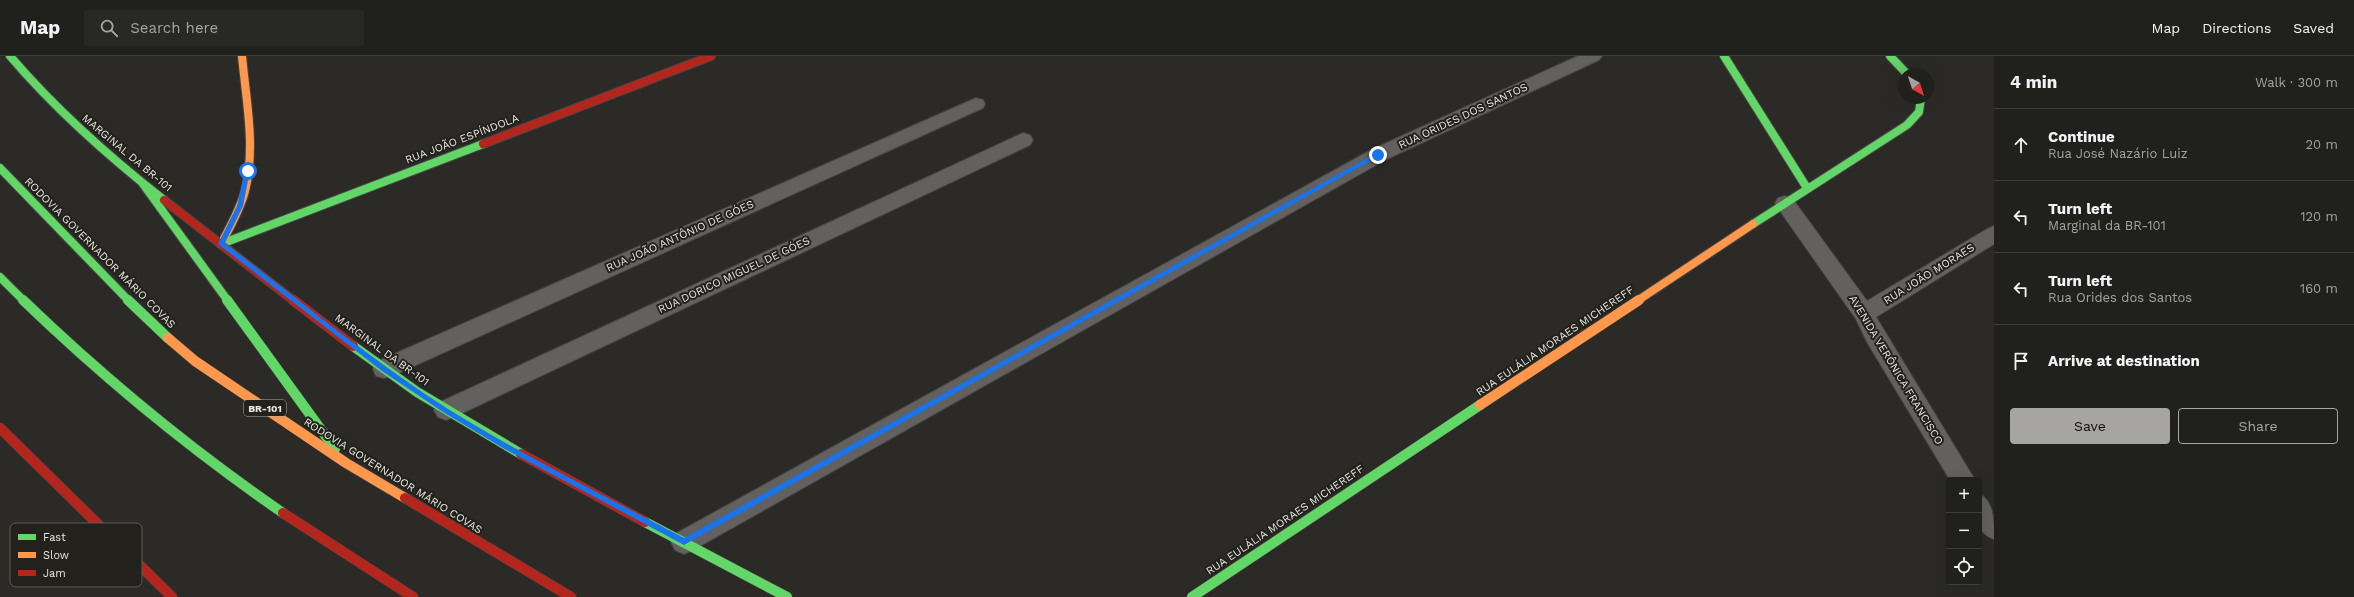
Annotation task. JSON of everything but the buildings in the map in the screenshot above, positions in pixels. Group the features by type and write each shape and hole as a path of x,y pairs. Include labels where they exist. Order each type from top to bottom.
{"main road":[{"name":"MARGINAL DA BR-101","path":"10,56 25,75 77,127 143,184 384,369 446,410 505,446 788,597"},
{"path":"221,244 240,206 248,171 242,56"},
{"name":"RUA JOÃO ESPÍNDOLA","path":"221,244 711,56"},
{"path":"1724,56 1807,188"},
{"path":"1890,56 1901,68"},
{"name":"RUA EULÁLIA MORAES MICHEREFF","path":"1192,597 1807,188 1907,125 1919,112 1920,104"},
{"name":"RODOVIA GOVERNADOR MÁRIO COVAS","path":"0,168 158,329 195,361 346,463 571,597"},
{"path":"143,184 241,322 346,463"},
{"path":"0,277 60,337 142,410 248,490 413,597"},
{"path":"0,428 97,523"},
{"path":"142,568 172,597"}],"street":[{"name":"RUA ORIDES DOS SANTOS","path":"684,542 1378,155 1594,56"},
{"name":"RUA JOÃO ANTÔNIO DE GÓES","path":"384,369 976,104"},
{"name":"RUA DORICO MIGUEL DE GÓES","path":"446,410 1023,140"},
{"name":"AVENIDA VERÔNICA FRANCISCO","path":"1785,203 1864,314 1879,343 1961,477"},
{"name":"RUA JOÃO MORAES","path":"1864,314 1990,241"},
{"path":"1982,509 1994,528"}],"traffic: fast":[{"path":"10,56 45,96 83,132 164,200"},
{"path":"1724,56 1807,188"},
{"path":"1890,56 1901,68"},
{"path":"1753,224 1907,125 1919,112 1920,104"},
{"path":"221,244 483,144"},
{"path":"0,168 112,285 168,338"},
{"path":"143,184 335,449"},
{"path":"0,277 67,341 136,402 207,459 283,513"},
{"path":"353,346 417,392 521,454"},
{"path":"1192,597 1480,405"},
{"path":"645,522 787,597"}],"traffic: slow":[{"path":"221,244 240,205 245,191 250,158 249,124 242,56"},
{"path":"1480,405 1753,224"},
{"path":"168,338 195,361 346,463 405,498"}],"traffic: jam":[{"path":"483,144 711,56"},
{"path":"164,200 353,346"},
{"path":"0,428 97,523"},
{"path":"521,454 645,522"},
{"path":"405,498 571,597"},
{"path":"283,513 413,597"},
{"path":"142,568 172,597"}],"route":[{"path":"248,171 240,206 221,244 384,369 446,410 505,446 684,542 1378,155"}]}
